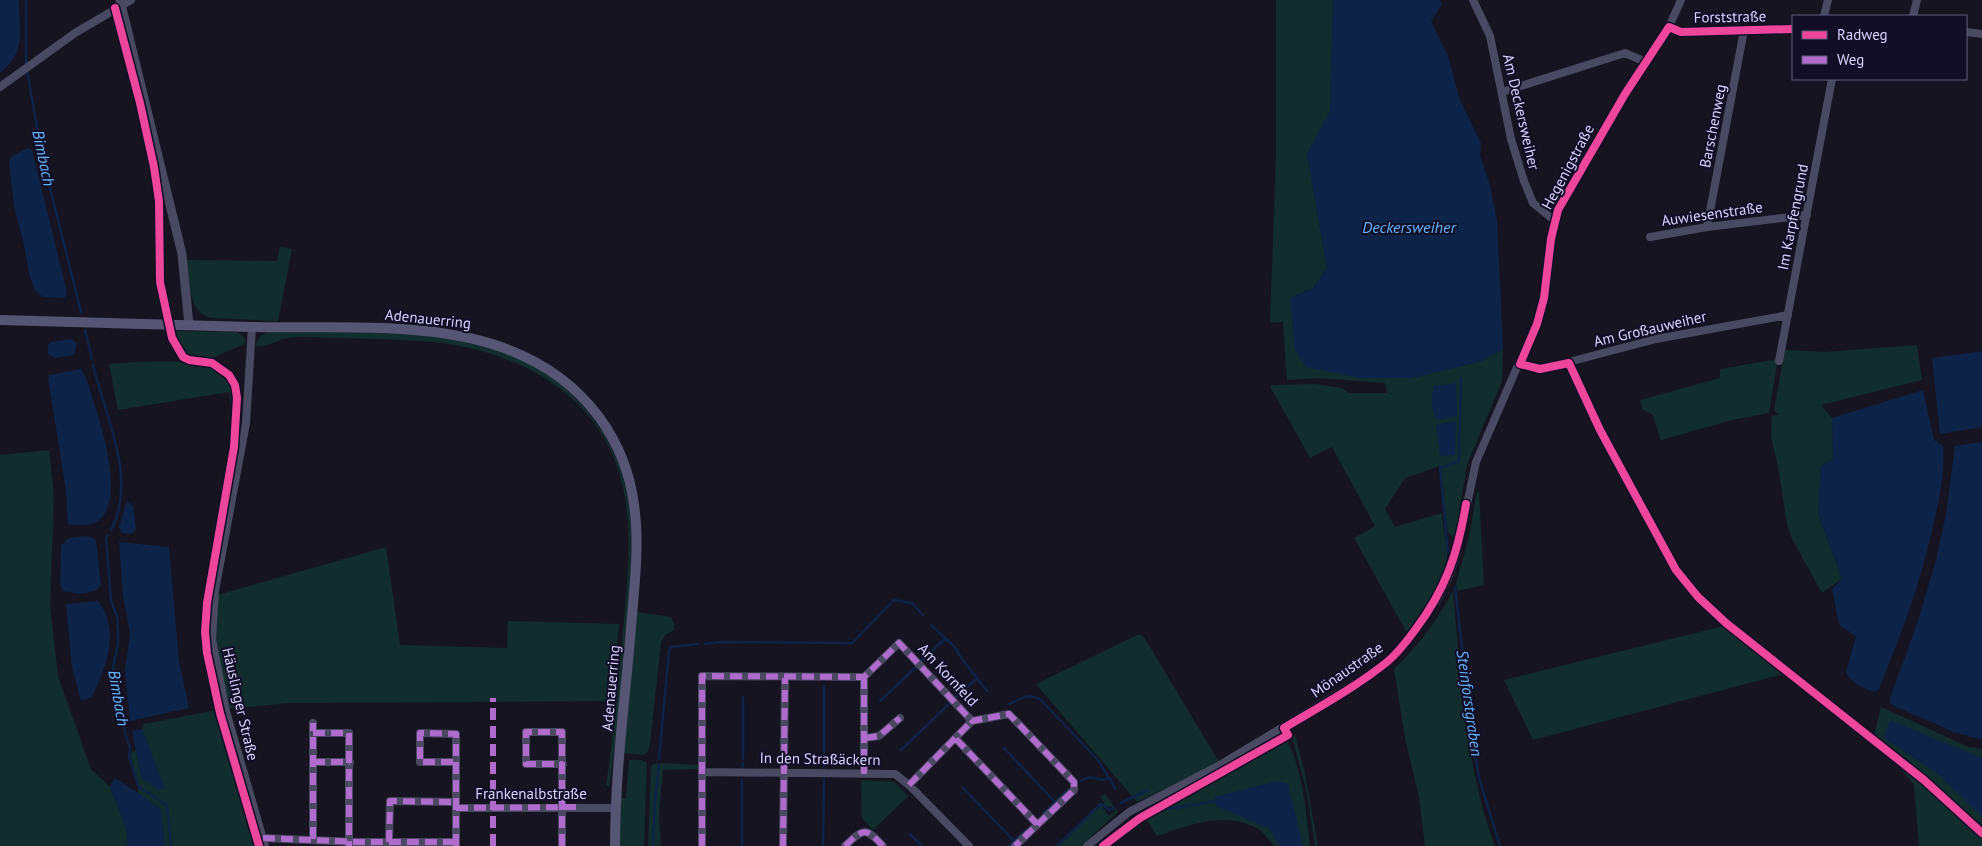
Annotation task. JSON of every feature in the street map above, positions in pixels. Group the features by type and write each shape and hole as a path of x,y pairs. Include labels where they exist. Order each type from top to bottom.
{"main road":[{"name":"Adenauerring","path":"0,320 422,331 476,339 519,353 546,367 571,386 593,409 610,433 622,459 631,485 637,532 636,574 616,808 615,846"}],"street":[{"path":"0,87 120,3 131,0"},
{"name":"Am Deckersweiher","path":"1473,0 1490,36 1511,139 1524,181 1533,203 1555,221"},
{"name":"Hegenigstraße","path":"1448,576 1457,552 1476,462 1537,324 1544,298 1555,221 1566,194 1601,133 1669,27 1681,0"},
{"path":"1824,15 1828,0"},
{"path":"1913,15 1917,0"},
{"path":"120,3 182,254 189,325"},
{"name":"Forststraße","path":"1669,27 1681,32 1792,29"},
{"name":"Barschenweg","path":"1707,227 1744,30"},
{"path":"1967,32 1982,34"},
{"path":"1502,92 1625,53 1646,62"},
{"name":"Im Karpfengrund","path":"1779,361 1832,80"},
{"name":"Auwiesenstraße","path":"1650,237 1707,227 1807,215"},
{"name":"Am Großauweiher","path":"1520,364 1540,369 1656,339 1788,315"},
{"name":"Häuslinger Straße","path":"252,327 246,423 215,591 212,630 214,660 226,711 264,842"},
{"path":"1569,363 1613,454"},
{"name":"Mönaustraße","path":"1087,846 1128,812 1265,740 1366,677 1389,660 1425,618 1437,600 1448,576"},
{"name":"Am Kornfeld","path":"864,677 899,643 972,721 1009,714 1072,778 1075,786 1074,790 1015,846"},
{"path":"702,846 702,676 864,677 864,774"},
{"path":"783,846 785,678"},
{"path":"865,738 879,736 900,718"},
{"path":"909,785 972,721"},
{"path":"312,839 313,723"},
{"path":"562,764 526,764 526,732 562,732 562,764 562,846"},
{"path":"313,733 349,733 349,843"},
{"path":"456,762 420,762 420,733 456,734 456,762 456,805"},
{"path":"956,739 1037,824"},
{"path":"313,762 350,762"},
{"name":"In den Straßäckern","path":"702,772 895,774 909,785 969,846"},
{"name":"Frankenalbstraße","path":"389,842 390,801 456,805 616,808"},
{"name":"Frankenalbstraße","path":"264,842 312,839 349,843 456,844 456,805"},
{"path":"845,846 859,833 865,831 871,833 883,846"}],"green space":[{"path":"1276,0 1333,0 1330,112 1307,154 1327,268 1313,288 1290,298 1360,378 1412,378 1482,361 1503,349 1502,381 1467,465 1455,538 1448,533 1440,466 1405,478 1385,509 1395,527 1442,513 1447,551 1445,572 1437,591 1407,633 1354,538 1375,526 1332,447 1310,458 1271,388 1271,385 1316,384 1342,388 1349,393 1387,393 1385,383 1318,378 1287,380 1283,322 1270,323 1276,158"},
{"path":"280,247 292,249 278,321 213,318 198,310 191,295 187,260 277,261"},
{"path":"174,331 237,332 244,337 246,343 213,358 194,358 178,348"},
{"path":"269,332 406,334 460,340 487,346 512,355 546,374 567,390 599,426 614,454 624,482 630,511 631,541 631,571 609,787 606,785 614,727 625,611 628,523 623,485 611,451 594,422 571,398 544,378 513,362 479,350 442,343 390,339 306,337 288,338 264,346 255,346 260,336"},
{"path":"1917,345 1922,380 1821,405 1832,418 1833,459 1821,466 1818,513 1842,579 1822,593 1792,539 1787,524 1778,466 1771,438 1772,416 1779,415 1774,410 1785,350 1825,352"},
{"path":"1778,359 1769,413 1732,420 1661,440 1652,414 1643,410 1640,400 1720,378 1720,369"},
{"path":"137,362 194,363 220,371 230,379 235,391 234,430 229,392 118,410 109,364"},
{"path":"49,450 54,496 50,605 58,676 91,769 110,787 126,828 128,846 0,846 0,455"},
{"path":"1477,492 1479,492 1484,585 1457,591 1456,583 1469,537"},
{"path":"386,547 400,645 507,648 508,621 619,624 612,701 289,703 217,710 207,652 205,623 206,593 221,594"},
{"path":"1453,591 1462,688 1471,753 1485,816 1495,846 1425,846 1419,797 1405,738 1394,669 1426,633"},
{"path":"637,612 671,617 674,623 674,630 665,635 661,643 650,744 648,751 643,755 624,753"},
{"path":"1724,626 1784,674 1533,740 1504,680"},
{"path":"1139,634 1144,637 1219,762 1137,802 1036,684"},
{"path":"1881,707 1969,747 1982,749 1982,846 1919,846 1914,785 1874,736"},
{"path":"217,710 257,846 165,846 156,805 138,795 138,783 130,754 136,750 142,779 164,788 142,729 144,724"},
{"path":"1295,735 1304,769 1318,846 1315,846 1307,793 1292,737"},
{"path":"1287,741 1300,778 1310,846 1274,846 1258,829 1246,823 1221,820 1194,824 1157,836 1145,817 1244,766"},
{"path":"629,760 641,760 647,763 644,846 619,846 620,798 626,798"},
{"path":"653,764 698,765 699,769 663,770 659,813 661,846 648,846 651,768"},
{"path":"861,780 894,782 908,796 873,830 862,818"},
{"path":"1105,794 1118,812 1081,846 1059,846 1101,805 1109,816 1115,811 1111,806 1107,807 1103,804 1104,802 1100,797"}],"water":[{"path":"0,0 19,0 20,40 14,57 9,65 0,73"},
{"name":"Deckersweiher","path":"1333,0 1440,0 1442,4 1431,21 1448,56 1460,100 1481,143 1480,156 1490,185 1497,221 1503,349 1482,361 1412,378 1360,378 1306,367 1295,350 1290,298 1313,288 1327,268 1307,154 1330,111"},
{"path":"28,148 32,150 67,292 65,298 43,297 35,291 29,274 14,206 9,161 12,156"},
{"path":"72,339 77,344 74,355 55,358 48,354 50,342"},
{"path":"1982,351 1982,427 1940,434 1932,358"},
{"path":"81,369 86,378 97,412 109,459 111,483 109,503 102,518 87,525 75,525 68,524 66,491 48,378 50,375"},
{"path":"1456,383 1457,416 1438,420 1432,408 1434,386"},
{"path":"1923,390 1934,440 1943,446 1943,475 1940,494 1929,544 1910,607 1879,689 1875,692 1858,685 1846,672 1856,636 1839,625 1832,589 1842,579 1818,513 1821,466 1833,459 1832,418"},
{"path":"1456,421 1455,455 1440,456 1436,425"},
{"path":"1982,442 1982,740 1954,732 1896,707 1890,703 1890,698 1918,621 1936,560 1946,514 1955,446"},
{"path":"127,501 133,506 136,529 131,534 123,533 119,527"},
{"path":"92,537 96,541 101,585 96,591 79,594 63,591 60,585 61,545 69,538"},
{"path":"119,542 169,547 179,661 189,708 130,721 125,671 130,633 123,596"},
{"path":"98,601 105,612 109,624 109,649 102,674 92,697 81,701 72,667 66,604"},
{"path":"1890,720 1982,758 1982,817 1938,774 1884,738"},
{"path":"142,729 165,788 159,790 142,779 132,731"},
{"path":"114,779 119,780 161,809 165,846 128,846 126,828 110,787"},
{"path":"1277,781 1288,784 1303,846 1280,846 1268,828 1216,806 1215,797"}],"waterway":[{"name":"Bimbach","path":"26,0 26,66"},
{"name":"Bimbach","path":"27,71 42,156 81,312"},
{"name":"Bimbach","path":"85,330 92,359"},
{"name":"Bimbach","path":"93,365 117,448 120,469 121,490 118,511 111,530"},
{"name":"Steinforstgraben","path":"1448,552 1440,468 1459,461 1461,378"},
{"name":"Bimbach","path":"108,535 106,538 111,601 117,616 118,630 118,644 113,667 119,711 130,749 129,757 139,787 167,805 171,846"},
{"name":"Steinforstgraben","path":"1455,587 1473,744 1479,778 1500,846"},
{"path":"705,644 720,642 852,643 894,600 912,603 923,615"},
{"path":"931,625 954,646 987,691"},
{"path":"921,661 946,638"},
{"path":"659,759 669,651 671,647 698,644"},
{"path":"880,701 916,667"},
{"path":"956,697 977,678"},
{"path":"824,686 824,760"},
{"path":"1009,704 1029,696 1041,700 1098,760 1115,788"},
{"path":"743,697 743,759"},
{"path":"901,750 950,703"},
{"path":"1004,748 1055,802"},
{"path":"742,770 743,763"},
{"path":"824,763 824,771"},
{"path":"653,846 659,765"},
{"path":"1081,781 1089,777 1102,780 1110,778"},
{"path":"742,780 742,846"},
{"path":"823,846 824,780"},
{"path":"963,788 1014,841"},
{"path":"1044,813 1069,789"},
{"path":"1121,803 1148,790"},
{"path":"1168,809 1216,801"},
{"path":"1057,846 1101,804 1110,810 1113,808"},
{"path":"1009,846 1026,830"},
{"path":"910,834 922,846"}],"marked path":[{"path":"702,846 702,676 864,677 899,643 972,721 1009,714 1074,782 1074,790 1015,846"},
{"path":"864,677 864,774"},
{"path":"783,846 785,678"},
{"path":"493,698 493,846"},
{"path":"865,738 879,736 900,718"},
{"path":"909,785 972,721"},
{"path":"313,723 313,839"},
{"path":"562,846 562,732 526,732 526,764 563,764"},
{"path":"313,733 349,733 349,846"},
{"path":"456,762 420,762 420,733 456,734 456,846"},
{"path":"956,739 1037,824"},
{"path":"313,762 350,762"},
{"path":"389,842 390,801 456,802"},
{"path":"456,808 579,807"},
{"path":"845,846 856,836 864,832 872,835 883,846"},
{"path":"263,838 356,842 456,842"}],"cycle path":[{"path":"115,8 140,103 154,167 159,201 160,282 172,338 183,357 189,360 212,363 229,375 235,385 237,398 234,447 207,603 205,632 207,653 220,713 259,846"},
{"path":"1792,29 1681,32 1669,27 1625,94 1558,210 1551,239 1544,298 1537,324 1520,364 1540,369 1569,363 1600,430 1676,570 1698,597 1726,623 1924,780 1982,833"},
{"path":"1103,846 1140,818 1288,735 1284,728 1350,688 1399,651 1426,615 1443,585 1455,555 1466,504"}]}
